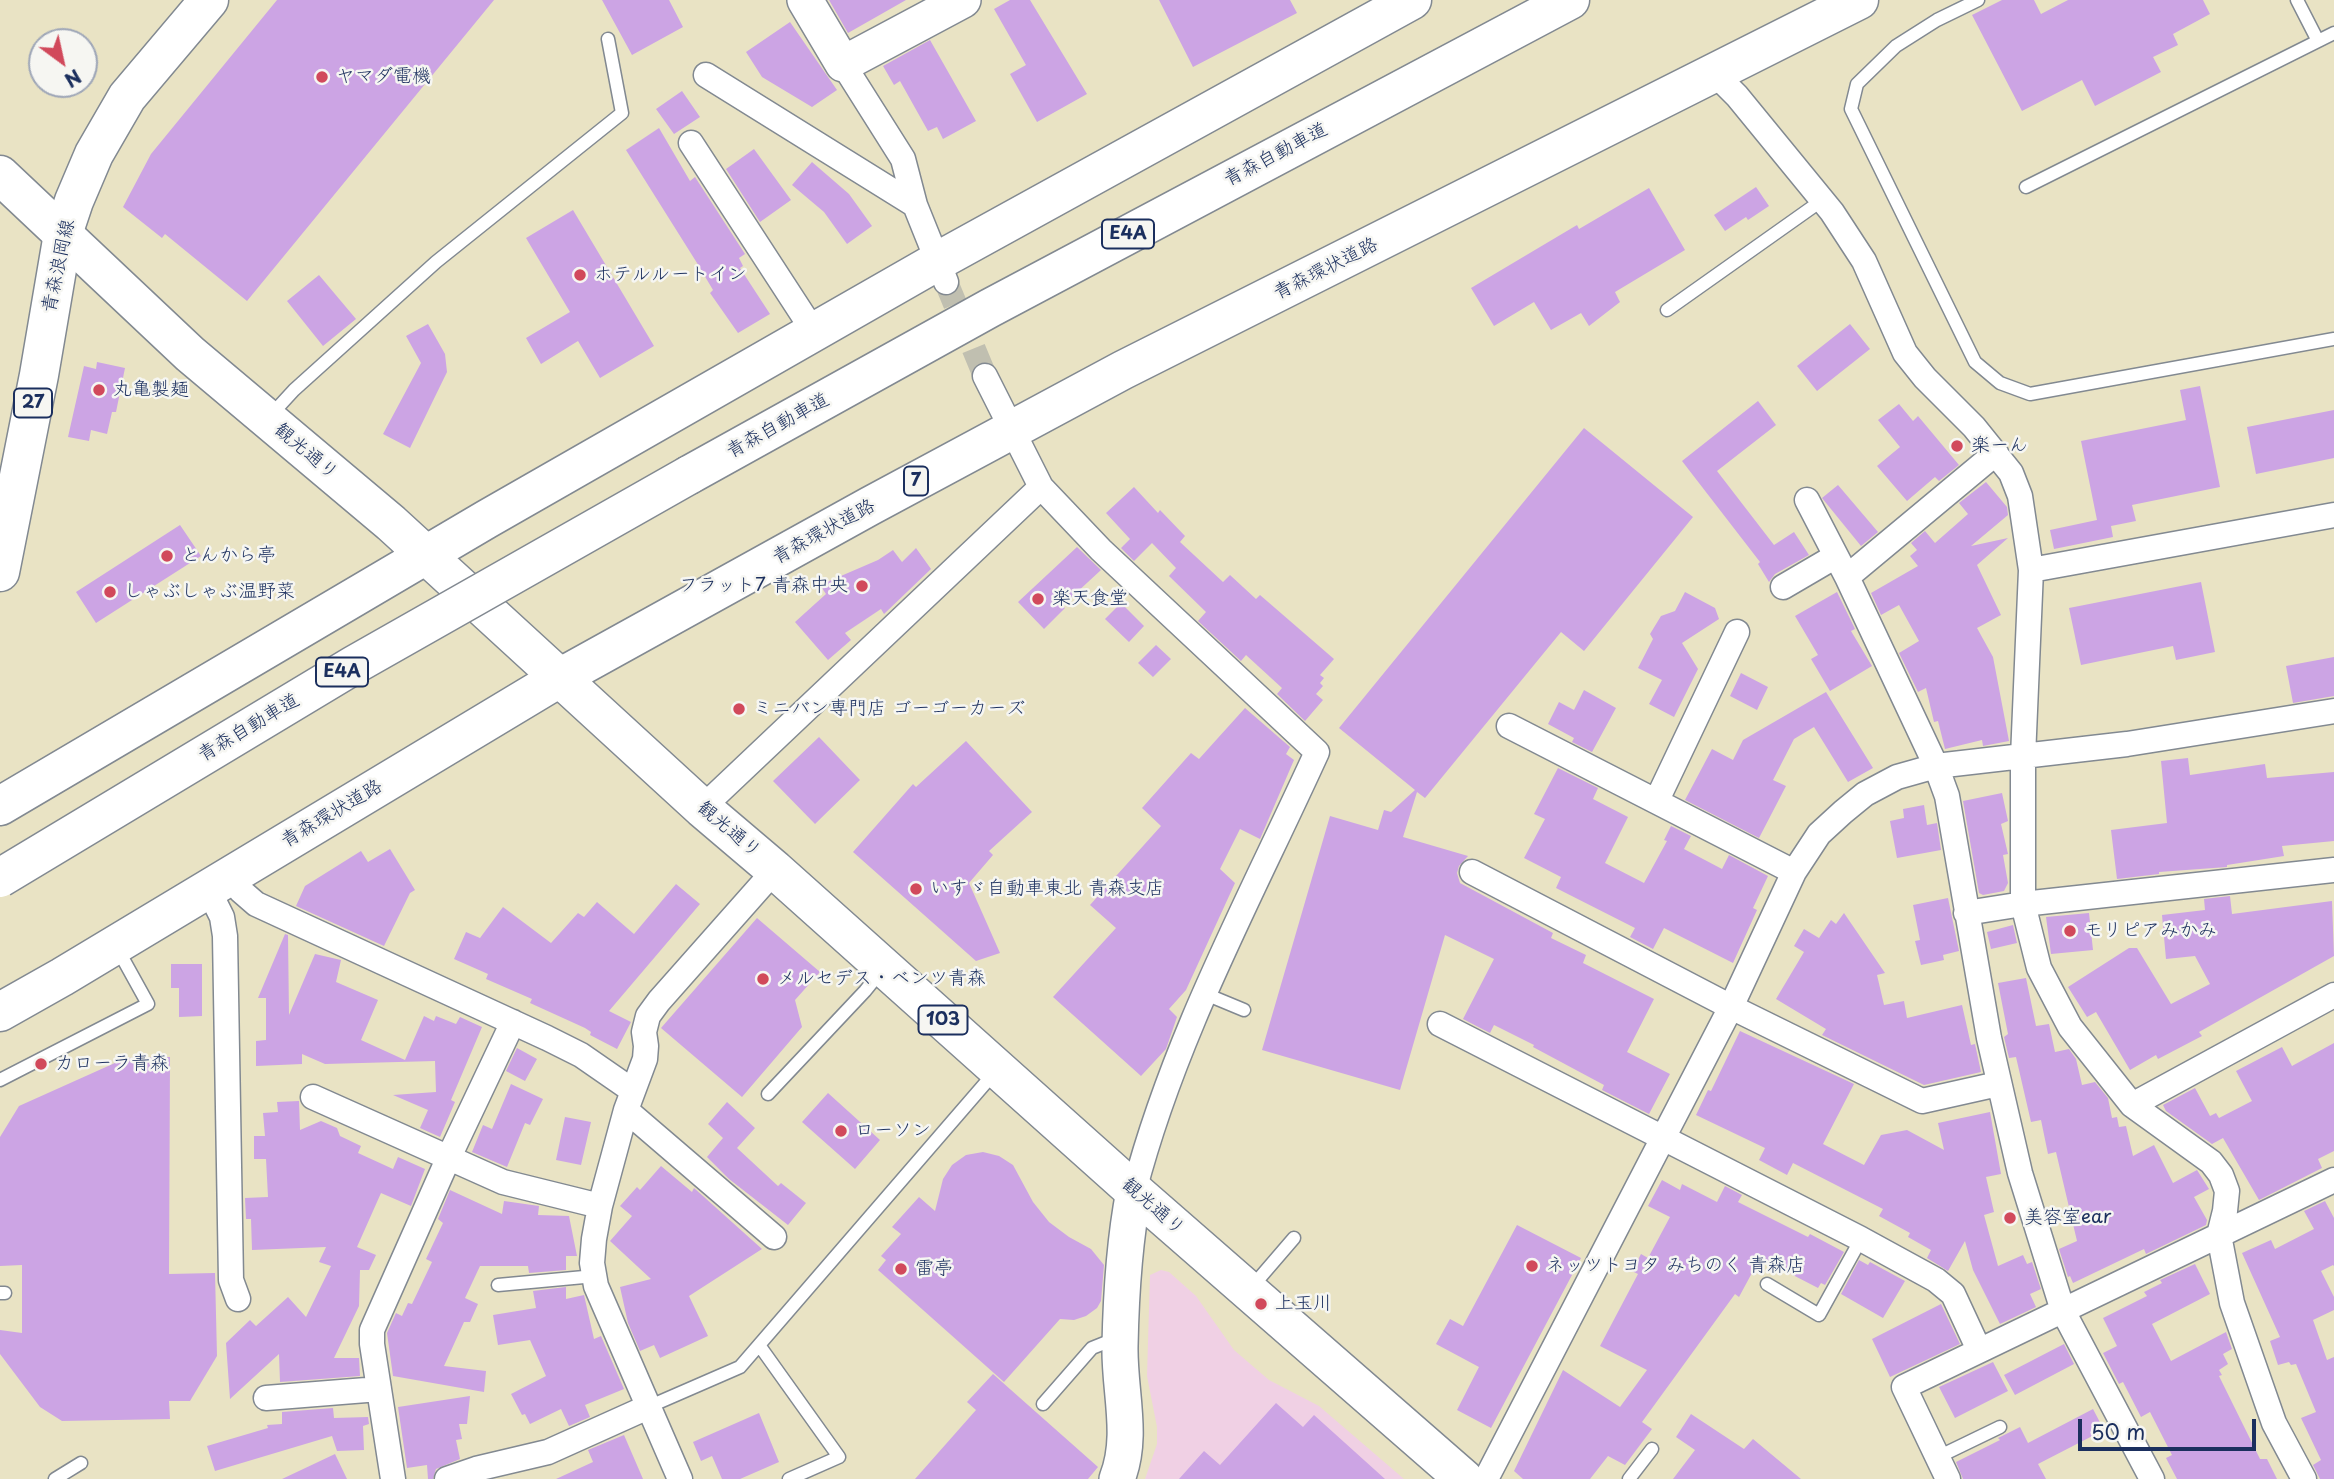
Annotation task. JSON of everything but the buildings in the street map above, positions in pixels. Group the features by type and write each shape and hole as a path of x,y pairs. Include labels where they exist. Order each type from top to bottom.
{"main road":[{"name":"青森浪岡線","path":"0,572 63,234 79,189 107,129 127,97 209,0"},
{"path":"0,806 486,519 814,332 942,272 1412,0"},
{"name":"青森自動車道","path":"0,878 354,665 689,475 989,308 1570,0"},
{"name":"青森環状道路","path":"0,1012 561,677 870,506 1124,370 1859,0"},
{"name":"観光通り","path":"0,175 190,354 427,556 702,808 1464,1479"}],"street":[{"path":"806,0 903,159 915,205 942,272"},
{"path":"844,64 963,0"},
{"path":"1713,72 1745,105 1832,212 1864,261 1905,353 1925,378 1974,427 2011,473 2020,496 2031,570 2023,757 2023,904 2039,968 2070,1027 2133,1105 2211,1162 2221,1175 2227,1191 2219,1235 2232,1303 2274,1423 2304,1479"},
{"path":"706,75 915,205"},
{"path":"691,143 814,332"},
{"path":"985,376 1041,487 1120,568 1317,752 1203,993 1147,1140 1134,1191 1124,1258 1120,1336 1126,1432 1125,1449 1117,1479"},
{"path":"1783,587 1842,566 1996,453"},
{"path":"702,808 1041,487"},
{"path":"1807,500 1842,566 1936,766 1947,796 1998,1084 2020,1173 2063,1311 2152,1479"},
{"path":"2031,570 2334,514"},
{"path":"1657,800 1737,632"},
{"path":"1486,1479 1731,1007 1794,872 1819,834 1865,794 1897,777 1936,766 2127,744 2334,711"},
{"path":"1509,726 1794,872"},
{"path":"680,1479 604,1308 595,1276 594,1239 600,1206 630,1100 645,1059 644,1032 648,1016 775,870"},
{"path":"1966,912 2334,870"},
{"path":"1472,872 1731,1007 1922,1101 1998,1084"},
{"path":"238,1299 231,1280 225,936 219,882 242,891 256,904 581,1055 774,1237"},
{"path":"2133,1105 2334,995"},
{"path":"393,1479 372,1330 513,1022"},
{"path":"1440,1024 1936,1280 1953,1294 1979,1350"},
{"path":"313,1097 503,1182 600,1206"},
{"path":"1943,1468 1904,1387 2334,1180"},
{"path":"266,1398 379,1389"},
{"path":"447,1479 477,1474 548,1452 648,1407"}],"lane":[{"path":"1978,0 1937,20 1896,47 1857,84 1851,109 1975,362 2000,383 2030,394 2334,340"},
{"path":"2297,0 2318,41"},
{"path":"2026,187 2334,33"},
{"path":"267,419 294,390 436,262 622,113 608,39"},
{"path":"1667,310 1821,201"},
{"path":"0,1080 148,1004 116,945"},
{"path":"768,1094 865,991 884,967"},
{"path":"1203,993 1244,1010"},
{"path":"648,1407 740,1367 998,1069"},
{"path":"1248,1291 1294,1238"},
{"path":"1767,1284 1819,1315 1861,1239"},
{"path":"498,1285 595,1276"},
{"path":"1043,1404 1092,1348 1120,1336"},
{"path":"760,1345 839,1457 789,1479"},
{"path":"1943,1468 2000,1427"},
{"path":"1629,1479 1651,1449"},
{"path":"55,1479 81,1463"}],"shaded area":[{"path":"1161,1270 1169,1272 1196,1296 1234,1350 1269,1380 1319,1406 1404,1479 1145,1479 1157,1444 1157,1427 1147,1376 1150,1275"}],"tunnel":[{"path":"946,282 985,376"}],"place":[{"name":"ヤマダ電機","path":"322,77"},
{"name":"ホテルルートイン","path":"580,275"},
{"name":"丸亀製麺","path":"99,390"},
{"name":"楽ーん","path":"1957,446"},
{"name":"とんから亭","path":"167,556"},
{"name":"フラット7 青森中央","path":"862,586"},
{"name":"しゃぶしゃぶ温野菜","path":"110,592"},
{"name":"楽天食堂","path":"1038,599"},
{"name":"ミニバン専門店 ゴーゴーカーズ","path":"739,709"},
{"name":"いすゞ自動車東北 青森支店","path":"916,889"},
{"name":"モリピアみかみ","path":"2070,931"},
{"name":"メルセデス・ベンツ青森","path":"763,979"},
{"name":"カローラ青森","path":"41,1064"},
{"name":"ローソン","path":"841,1131"},
{"name":"美容室ear","path":"2010,1218"},
{"name":"ネッツトヨタ みちのく 青森店","path":"1532,1266"},
{"name":"雷亭","path":"901,1269"},
{"name":"上玉川","path":"1261,1304"}]}
